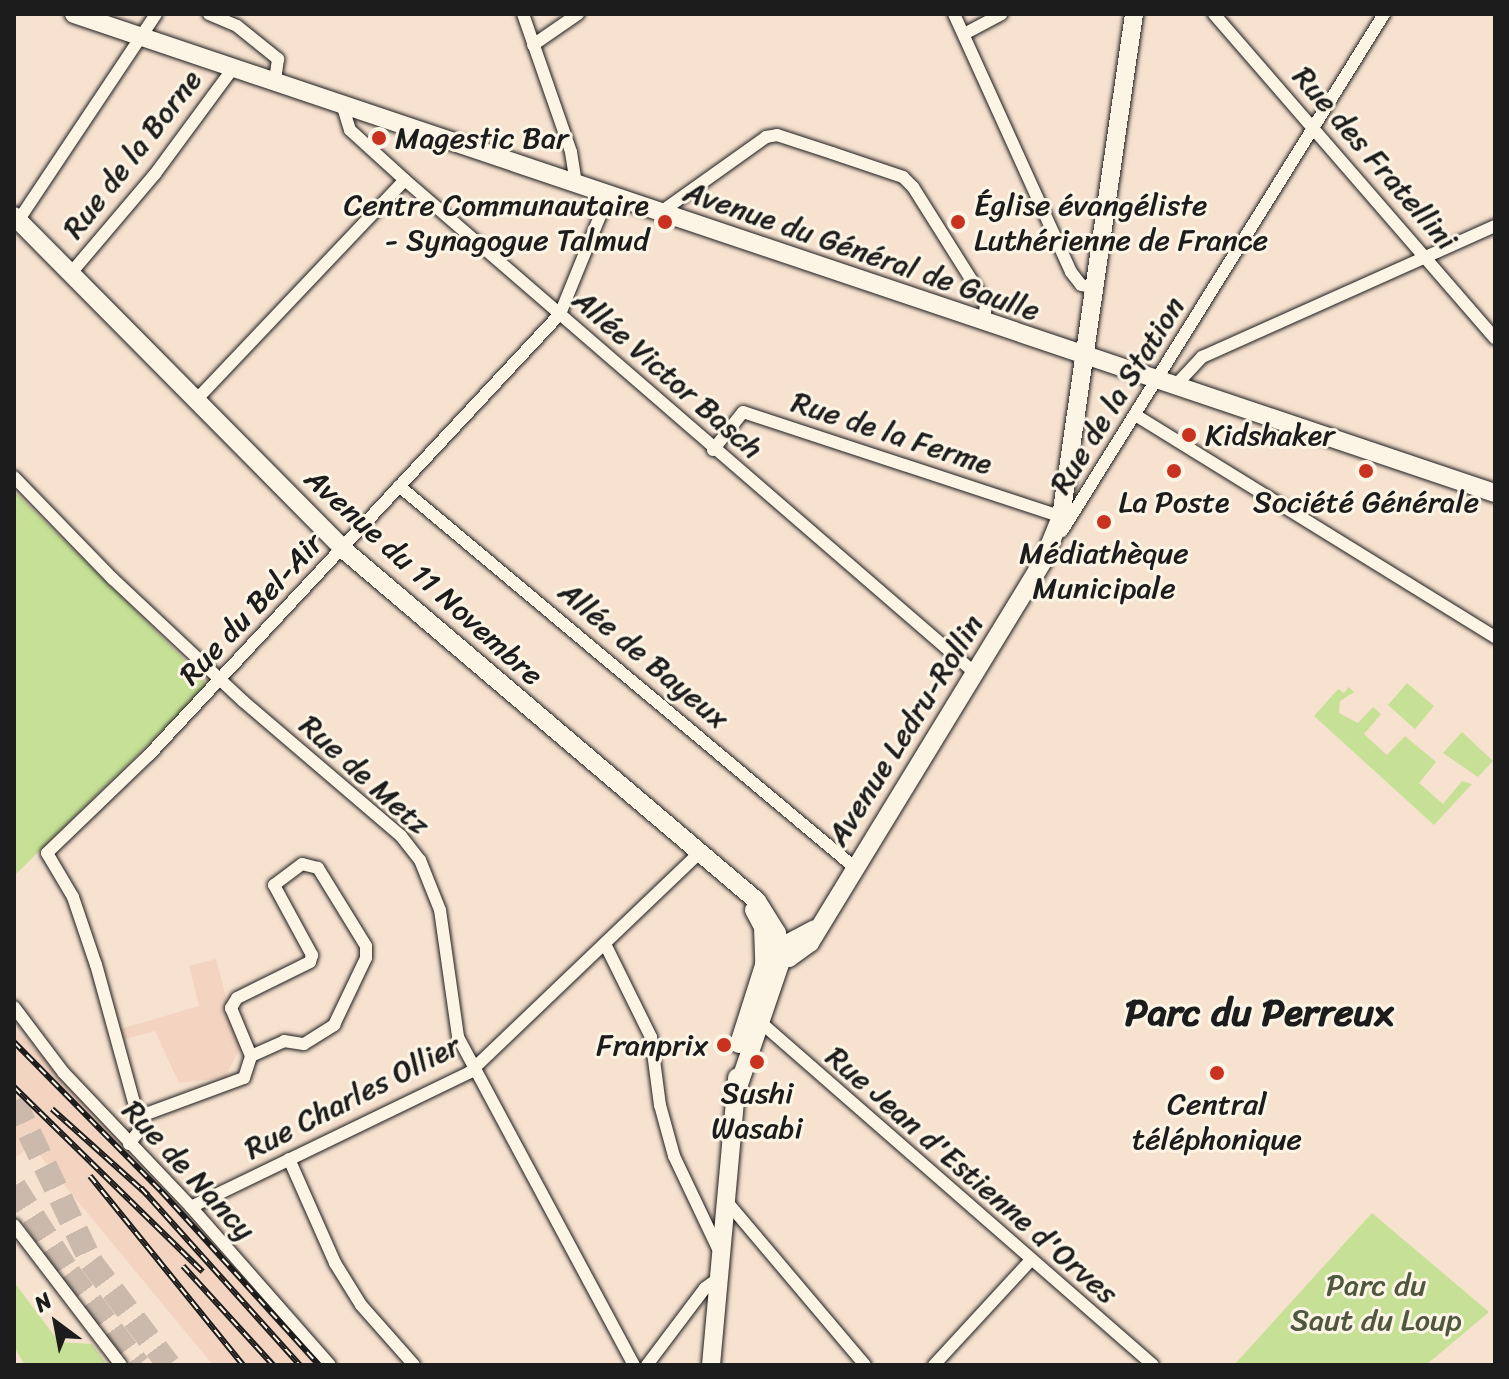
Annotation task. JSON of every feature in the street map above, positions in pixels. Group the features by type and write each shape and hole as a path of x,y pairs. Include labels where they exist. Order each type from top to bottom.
{"street":[{"name":"Avenue du Général de Gaulle","path":"74,14 1495,493"},
{"path":"15,221 156,14"},
{"path":"209,14 237,26 278,59 275,81"},
{"path":"523,14 571,152 576,183"},
{"path":"533,45 578,14"},
{"path":"954,14 966,33 1071,272 1081,285 1095,288"},
{"path":"966,33 1001,14"},
{"name":"Avenue Ledru-Rollin","path":"774,965 816,929 975,673 1066,518 1134,14"},
{"name":"Rue des Fratellini","path":"1214,14 1495,338"},
{"name":"Rue de la Station","path":"1066,518 1137,416 1166,383 1182,341 1384,14"},
{"name":"Rue de la Borne","path":"71,273 155,174 234,67"},
{"name":"Allée Victor Basch","path":"342,104 350,130 405,180 713,450 975,673"},
{"path":"661,212 766,137 777,135 903,177 913,187 986,303 984,322"},
{"path":"196,400 405,180"},
{"name":"Rue du Bel-Air","path":"138,1117 73,897 47,853 220,680 560,314 609,194"},
{"name":"Avenue du 11 Novembre","path":"15,221 71,273 343,549 746,894 770,918 774,965"},
{"path":"1166,383 1202,357 1495,226"},
{"path":"1182,341 1185,358 1202,357"},
{"name":"Rue de la Ferme","path":"713,450 743,412 1066,518"},
{"path":"1137,416 1495,637"},
{"name":"Rue de Metz","path":"14,477 220,680 401,836 420,860 440,910 458,1037 634,1365"},
{"name":"Allée de Bayeux","path":"399,486 854,867"},
{"name":"Rue Charles Ollier","path":"191,1207 475,1068 699,853"},
{"path":"129,1144 140,1130 138,1117 244,1078 251,1056 231,1008 237,998 310,962 312,955 274,885 302,864 318,868 366,946 366,958 324,1036 304,1044 284,1041 251,1056"},
{"name":"Avenue du 11 Novembre","path":"746,894 763,927 774,965"},
{"path":"605,944 651,1037 660,1105 674,1156 721,1256"},
{"path":"738,1087 774,965"},
{"path":"711,1365 728,1203 740,1039 774,965"},
{"name":"Rue de Nancy","path":"14,1007 63,1072 191,1207 330,1365"},
{"name":"Rue Jean d'Estienne d'Orves","path":"759,1023 1153,1365"},
{"path":"289,1159 335,1263 361,1305 414,1365"},
{"path":"728,1203 865,1365"},
{"path":"14,1225 121,1365"},
{"path":"934,1365 1030,1261"},
{"path":"647,1365 705,1288 719,1278"}],"shaded area":[{"path":"216,959 240,1048 225,1078 179,1083 155,1031 123,1040 120,1029 199,1006 189,966"},
{"path":"14,1030 54,1065 324,1365 213,1365 31,1145 14,1159"}],"green space":[{"path":"14,491 204,679 205,688 14,876"},
{"path":"1407,683 1434,706 1415,729 1388,705"},
{"path":"1349,687 1354,692 1340,701 1339,713 1358,723 1373,707 1381,714 1364,734 1387,755 1405,736 1436,762 1419,783 1443,804 1462,781 1472,784 1434,825 1314,716 1338,689 1344,693"},
{"path":"1462,732 1493,761 1478,777 1443,753"},
{"name":"Parc du Saut du Loup","path":"1372,1213 1489,1312 1426,1365 1234,1365"},
{"path":"14,1282 59,1342 92,1344 107,1365 25,1365 14,1347"}],"tunnel":[{"path":"14,1101 91,1262 169,1365"},
{"path":"14,1186 69,1273 138,1365"}],"railway":[{"path":"14,1042 162,1192 319,1365"},
{"path":"14,1087 203,1272"},
{"path":"52,1109 148,1195"},
{"path":"90,1176 243,1365"},
{"path":"141,1188 300,1365"},
{"path":"183,1266 273,1365"}],"place":[{"name":"Magestic Bar","path":"379,138"},
{"name":"Centre Communautaire - Synagogue Talmud","path":"665,222"},
{"name":"Église évangéliste Luthérienne de France","path":"958,222"},
{"name":"Kidshaker","path":"1189,435"},
{"name":"La Poste","path":"1174,471"},
{"name":"Société Générale","path":"1366,471"},
{"name":"Médiathèque Municipale","path":"1104,522"},
{"name":"Franprix","path":"724,1045"},
{"name":"Sushi Wasabi","path":"757,1062"},
{"name":"Central téléphonique","path":"1217,1073"}],"district":[{"name":"Parc du Perreux","path":"1259,1013"}]}
